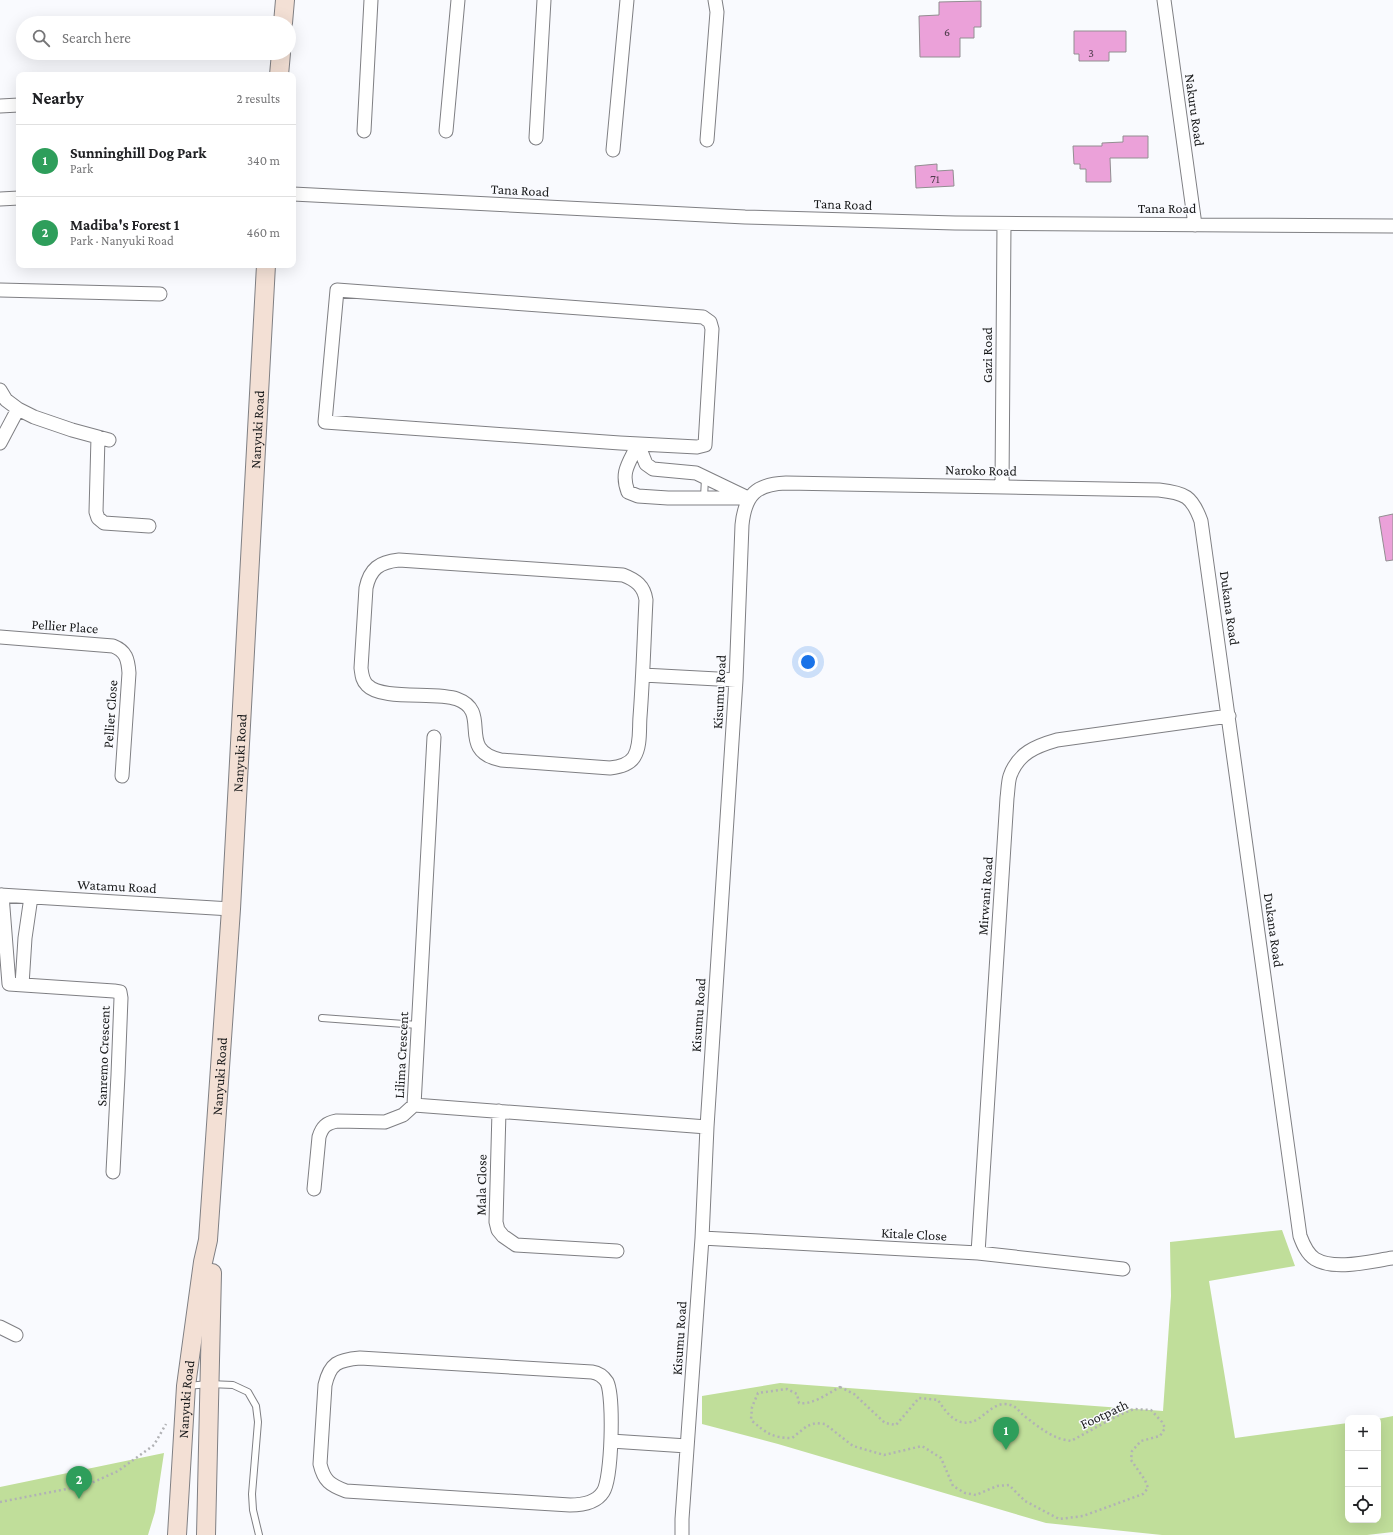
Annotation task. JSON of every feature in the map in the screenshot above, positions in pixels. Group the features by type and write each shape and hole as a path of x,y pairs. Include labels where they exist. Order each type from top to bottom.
{"street":[{"path":"284,16 285,0"},
{"path":"364,132 371,0"},
{"path":"446,131 458,0"},
{"path":"536,138 544,0"},
{"path":"613,150 627,0"},
{"path":"707,140 717,12 715,0"},
{"name":"Nakuru Road","path":"1164,0 1195,225"},
{"path":"279,72 280,60"},
{"path":"0,106 16,105"},
{"name":"Tana Road","path":"296,194 745,217 1004,224 1393,226"},
{"path":"0,199 16,198"},
{"name":"Gazi Road","path":"1002,487 1004,224"},
{"name":"Nanyuki Road","path":"177,1535 186,1386 203,1262 208,1240 231,909 266,268"},
{"path":"0,290 160,294"},
{"path":"337,290 703,317 710,322 712,329 705,445 697,447 638,444 325,422 337,290"},
{"path":"0,390 6,400 18,409 34,416 103,439 96,512 98,518 104,523 149,526"},
{"path":"0,443 18,409"},
{"path":"638,444 646,464 653,469 696,473 749,498"},
{"path":"638,444 625,472 625,482 628,492 638,496 668,498 749,498"},
{"name":"Naroko Road","path":"749,498 754,492 766,485 786,483 1159,490 1183,495 1190,500 1196,507 1201,521"},
{"name":"Kisumu Road","path":"682,1535 702,1238 707,1127 736,680 742,525 745,507 749,498"},
{"name":"Dukana Road","path":"1201,521 1300,1236 1303,1244 1310,1254 1323,1263 1344,1265 1393,1258"},
{"path":"399,560 623,575 634,580 640,585 645,593 643,675 638,745 634,758 628,763 620,767 610,768 501,760 492,758 479,749 476,742 474,716 468,705 463,702 447,697 389,694 371,689 366,685 362,678 361,668 368,577 377,566 390,561 399,560"},
{"name":"Pellier Place","path":"0,637 112,646 120,649 126,654"},
{"name":"Pellier Close","path":"122,776 129,673 126,654"},
{"path":"643,675 736,680"},
{"name":"Mirwani Road","path":"978,1253 1007,798 1010,776 1017,762 1026,752 1037,745 1057,740 1229,716"},
{"name":"Lilima Crescent","path":"434,737 414,1105 707,1127"},
{"path":"1,895 10,984"},
{"name":"Watamu Road","path":"1,895 231,909"},
{"path":"10,984 25,938 31,897"},
{"name":"Sanremo Crescent","path":"10,984 120,992 118,1076 113,1172"},
{"path":"314,1189 319,1137 321,1130 325,1126 330,1122 337,1121 385,1122 403,1115 414,1105"},
{"name":"Mala Close","path":"499,1111 496,1210 498,1230 503,1236 516,1245 617,1251"},
{"name":"Kitale Close","path":"702,1238 978,1253 1123,1268"},
{"name":"Nanyuki Road","path":"206,1535 212,1264 208,1240"},
{"path":"0,1328 16,1335"},
{"path":"360,1358 585,1371 599,1374 607,1382 610,1391 612,1406 611,1441 606,1486 603,1493 597,1498 581,1505 346,1491 327,1481 322,1473 320,1464 325,1385 327,1375 332,1367 338,1362 347,1359 360,1358"},
{"path":"611,1441 687,1446"},
{"path":"169,1535 180,1492"},
{"path":"207,1517 209,1535"}],"lane":[{"path":"704,477 704,498"},
{"path":"322,1018 418,1025"},
{"path":"186,1386 209,1384 233,1385 248,1392 256,1406 258,1422 252,1494 253,1510 259,1535"}],"path":[{"name":"Footpath","path":"840,1387 854,1394 885,1423 896,1425 919,1398 938,1400 945,1411 955,1421 967,1422 977,1420 989,1410 1004,1404 1017,1407 1026,1418 1056,1438 1071,1441 1117,1416 1134,1409 1151,1410 1162,1422 1165,1428 1160,1436 1141,1441 1132,1451 1131,1460 1145,1480 1148,1488 1143,1494 1083,1516 1059,1519 1025,1501 1009,1485 997,1486 976,1496 965,1493 953,1486 941,1458 922,1446 884,1455 853,1446 824,1424 816,1423 807,1426 792,1438 779,1438 764,1431 751,1420 752,1407 758,1393 787,1389 797,1394 799,1402 806,1404 823,1397 840,1387"},
{"path":"0,1502 87,1485 118,1471 154,1445 167,1422"}],"green space":[{"path":"1282,1230 1295,1266 1209,1281 1235,1438 1345,1423 1345,1523 1381,1523 1381,1418 1393,1416 1393,1532 1367,1535 1162,1535 1046,1523 778,1444 702,1424 702,1396 780,1383 1163,1411 1171,1296 1170,1242"},
{"path":"164,1453 155,1512 148,1535 0,1535 0,1487"}],"building":[{"path":"981,1 981,27 974,27 974,38 960,38 960,57 920,57 919,16 939,15 939,2"},
{"path":"1074,31 1126,31 1126,52 1109,52 1109,61 1079,61 1079,54 1074,54"},
{"path":"1123,136 1148,136 1148,158 1110,158 1111,182 1086,182 1086,169 1080,169 1080,164 1074,164 1073,146 1102,146 1102,143 1123,142"},
{"path":"937,164 937,171 953,170 954,186 916,188 915,166"},
{"path":"1393,514 1393,560 1386,561 1379,517"}],"place":[{"name":"Sunninghill Dog Park","path":"1006,1450"},
{"name":"Madiba's Forest 1","path":"79,1499"}]}
